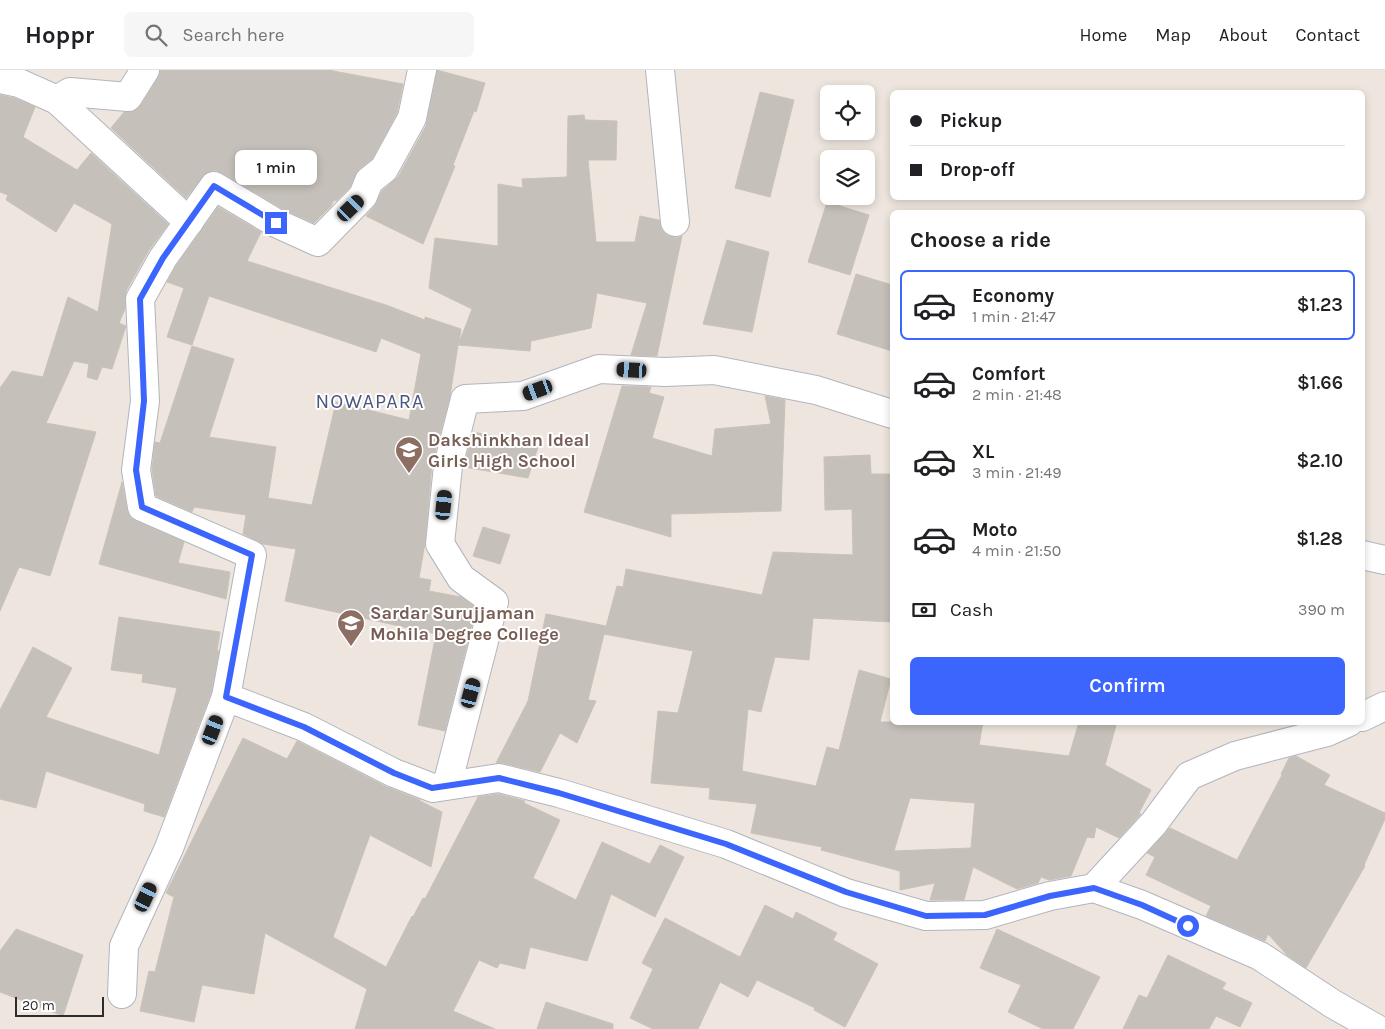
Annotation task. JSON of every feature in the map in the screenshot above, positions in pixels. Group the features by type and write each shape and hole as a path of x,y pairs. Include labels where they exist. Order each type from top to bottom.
{"street":[{"path":"57,100 70,92 128,97 145,70"},
{"path":"122,994 124,946 169,848 226,697 252,555 142,507 136,470 144,401 140,299 163,258 214,186 276,223 318,242 363,196 370,181 384,168 412,118 422,70"},
{"path":"660,70 675,222"},
{"path":"0,79 19,83 57,100 189,222"},
{"path":"447,785 494,602 462,578 440,544 448,466 465,399 523,396 599,369 666,372 714,370 816,390 890,413"},
{"path":"1365,556 1385,560"},
{"path":"226,697 304,727 394,773 432,788 499,778 559,793 726,844 846,892 926,916 985,915 1050,896 1094,888 1142,905 1260,956 1368,1027"},
{"path":"1365,715 1385,706"},
{"path":"1094,888 1154,823 1189,776 1235,756 1327,732 1342,725"}],"building":[{"path":"161,70 328,70 403,84 397,113 372,159 359,169 350,187 336,201 334,200 331,206 314,223 283,209 215,170 208,172 202,177 186,198 111,128 124,112 134,111 141,105"},
{"path":"437,70 485,83 476,112 474,111 453,165 455,166 423,244 366,216 374,207 382,191 398,177 426,126"},
{"path":"760,92 794,100 770,197 735,188"},
{"path":"0,95 14,98 35,107 23,137 77,170 91,153 168,224 149,250 126,291 125,309 119,323 126,326 112,369 102,367 97,380 87,377 89,364 74,361 46,423 96,432 50,576 19,567 0,611 0,388 12,371 43,377 68,297 98,312 112,224 74,203 56,232 6,200 8,195 0,192"},
{"path":"584,115 585,120 617,121 616,160 588,160 596,242 635,242 640,216 659,220 662,231 668,236 676,238 682,236 657,356 631,355 647,303 597,293 591,328 531,341 530,351 458,345 450,396 432,464 425,543 419,578 431,580 429,591 461,597 476,608 445,731 418,725 436,634 285,601 296,549 263,544 243,534 246,515 194,507 192,512 156,496 152,470 155,442 160,443 192,346 234,359 209,437 276,447 268,498 312,505 336,402 409,420 421,354 381,338 376,352 209,296 192,345 167,337 184,288 167,282 176,266 218,207 261,232 247,261 386,305 425,320 425,317 461,329 459,343 472,309 429,288 435,238 498,246 498,184 523,188 522,179 567,177 568,116"},
{"path":"826,205 837,205 869,215 850,275 808,262"},
{"path":"727,240 769,252 752,332 703,324"},
{"path":"856,274 890,284 890,350 837,334"},
{"path":"622,386 651,387 649,393 664,397 652,438 712,456 715,429 771,424 765,396 785,400 781,511 671,514 671,537 584,512"},
{"path":"473,432 539,444 528,478 464,467"},
{"path":"870,455 871,474 890,474 890,622 813,618 809,660 775,657 761,712 748,709 742,771 816,786 827,747 839,750 859,670 890,679 880,722 890,722 890,725 982,725 979,745 1069,756 1078,725 1116,725 1105,765 1151,790 1139,813 1141,814 1119,838 1096,827 1094,838 1087,837 1071,876 1049,880 1041,877 1038,883 1017,889 973,867 964,900 930,900 935,883 900,890 900,871 821,850 822,847 751,833 757,804 709,799 710,788 651,783 658,711 678,713 693,651 604,634 617,586 623,587 626,569 762,595 773,552 853,555 852,509 825,510 824,457","holes":["910,798 975,803 971,848 894,851"]},
{"path":"122,482 130,517 184,542 178,563 230,572 226,599 99,564"},
{"path":"483,527 510,535 500,564 473,556"},
{"path":"546,614 606,626 588,700 596,701 577,743 560,733 540,772 496,763 528,701"},
{"path":"119,617 220,632 217,651 219,651 211,693 164,817 144,811 145,804 46,771 36,808 0,799 0,710 33,647 72,668 46,717 159,755 177,688 142,682 143,674 111,670"},
{"path":"243,738 287,759 297,741 387,787 420,800 442,812 431,867 370,835 333,937 386,967 412,916 423,898 425,899 478,797 498,794 525,801 524,803 560,820 533,878 576,900 602,842 650,864 660,845 684,857 655,917 611,894 587,961 530,947 525,969 500,963 497,968 479,960 453,1011 495,1029 355,1029 367,989 265,933 254,994 202,985 194,1022 140,1011 149,971 155,972 174,897 166,893"},
{"path":"1296,756 1330,775 1324,785 1385,813 1385,819 1365,866 1306,968 1287,955 1268,934 1265,941 1206,916 1211,906 1146,875 1155,857 1147,853 1170,828 1237,860 1289,758"},
{"path":"765,905 793,919 796,912 837,933 833,940 878,964 845,1027 814,1010 815,1008 757,980 748,997 720,982 698,1029 653,1029 630,1018 653,969 642,963 665,918 740,957"},
{"path":"16,929 83,955 63,1016 0,992 0,951"},
{"path":"997,929 1100,977 1073,1029 1043,1029 1008,1012 1021,985 980,968"},
{"path":"1168,955 1226,983 1222,989 1252,1003 1240,1027 1216,1016 1209,1029 1123,1029 1139,995 1147,998"},
{"path":"546,1002 613,1024 613,1029 537,1029"}],"place":[{"name":"Dakshinkhan Ideal Girls High School","path":"409,474"},
{"name":"Sardar Surujjaman Mohila Degree College","path":"351,647"}],"district":[{"name":"NOWAPARA","path":"370,401"}],"route":[{"path":"276,223 214,186 163,258 140,299 144,401 136,470 142,507 252,555 226,697 304,727 394,773 432,788 499,778 559,793 726,844 846,892 926,916 985,915 1050,896 1094,888 1142,905 1188,926"}]}
